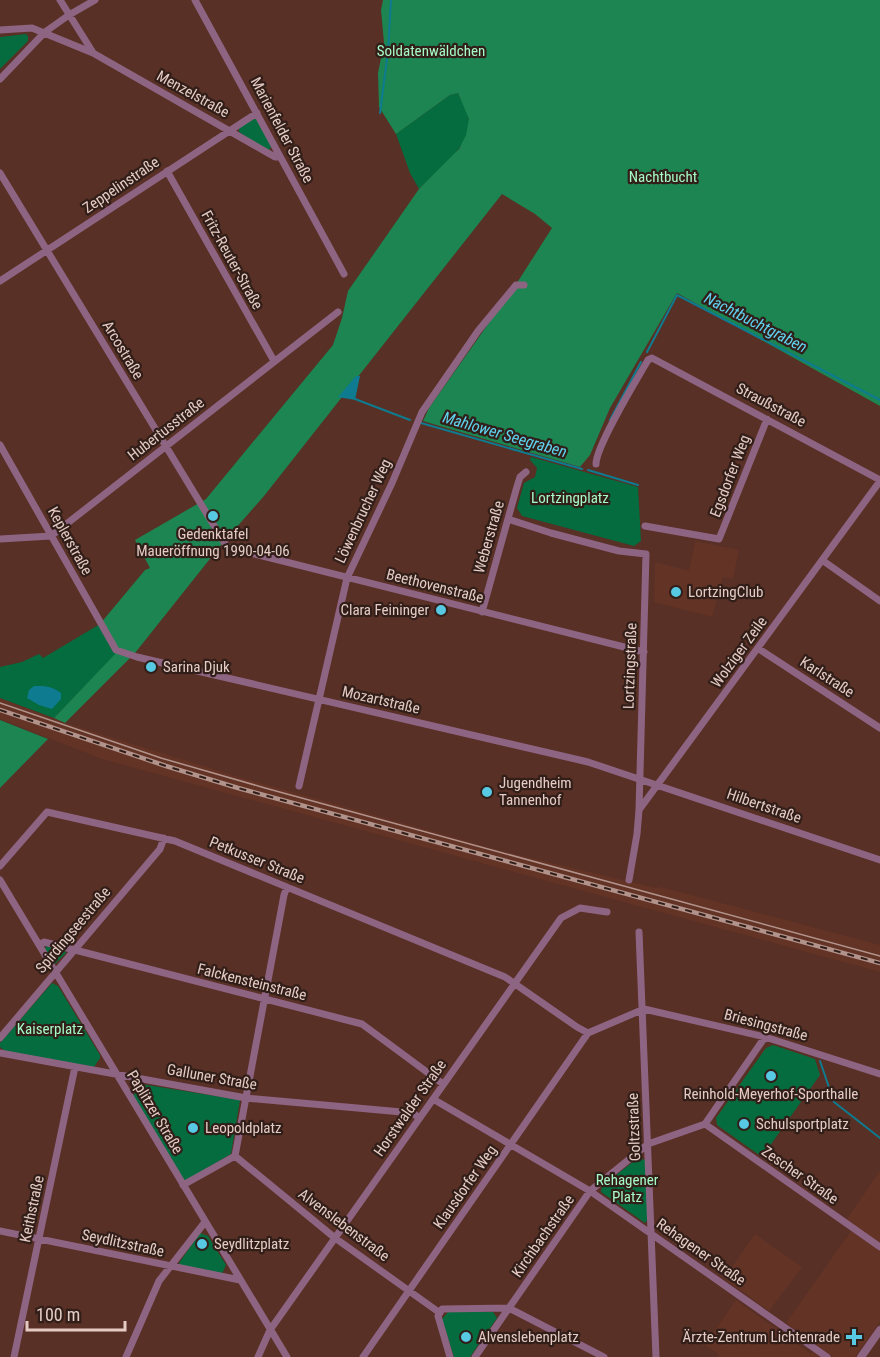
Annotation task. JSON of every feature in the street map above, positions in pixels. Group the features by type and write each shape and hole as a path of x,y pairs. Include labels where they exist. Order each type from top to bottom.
{"street":[{"name":"Menzelstraße","path":"60,0 93,53"},
{"path":"0,79 45,32 95,0"},
{"name":"Marienfelder Straße","path":"195,0 344,274"},
{"name":"Menzelstraße","path":"0,30 32,28 93,53 275,157 280,157"},
{"name":"Zeppelinstraße","path":"0,281 257,113"},
{"name":"Fritz-Reuter-Straße","path":"167,171 274,361"},
{"name":"Arcostraße","path":"0,173 223,541"},
{"name":"Löwenbrucher Weg","path":"299,786 347,578 392,483 422,411 485,322 516,285 524,285"},
{"name":"Hubertusstraße","path":"51,536 338,312"},
{"name":"Straußstraße","path":"596,464 598,455 621,408 648,360 656,358 880,480"},
{"name":"Egsdorfer Weg","path":"645,526 719,539 767,419"},
{"name":"Keplerstraße","path":"0,446 116,650"},
{"name":"Weberstraße","path":"482,612 520,477 526,472"},
{"name":"Wolziger Zeile","path":"639,810 759,649 880,480"},
{"name":"Lortzingstraße","path":"508,519 619,551 646,554 640,779"},
{"path":"0,540 51,536"},
{"name":"Beethovenstraße","path":"223,541 230,549 644,652"},
{"path":"822,560 880,601"},
{"name":"Karlstraße","path":"759,649 880,728"},
{"name":"Mozartstraße","path":"116,650 588,762 640,779"},
{"path":"629,880 637,834 640,779"},
{"name":"Hilbertstraße","path":"640,779 880,860"},
{"name":"Petkusser Straße","path":"0,866 47,812 175,841 515,983 588,1033"},
{"name":"Spirdingseestraße","path":"0,1038 160,849 164,838"},
{"name":"Paplitzer Straße","path":"0,880 287,1357"},
{"path":"183,1185 235,1156 287,887"},
{"name":"Horstwalder Straße","path":"258,1357 270,1330 564,915 579,908 607,912"},
{"name":"Goltzstraße","path":"639,932 644,1009 656,1357"},
{"name":"Falckensteinstraße","path":"39,945 44,942 362,1024 443,1084"},
{"path":"588,1033 644,1009"},
{"name":"Briesingstraße","path":"644,1009 765,1037 880,1074"},
{"name":"Klausdorfer Weg","path":"363,1357 588,1033"},
{"path":"705,1124 765,1037"},
{"name":"Galluner Straße","path":"0,1053 246,1098 412,1113 419,1118"},
{"name":"Keithstraße","path":"14,1357 75,1067"},
{"name":"Rehagener Straße","path":"433,1099 590,1191 827,1357"},
{"name":"Kirchbachstraße","path":"475,1357 590,1191 648,1144 705,1124"},
{"name":"Zescher Straße","path":"705,1124 880,1247"},
{"name":"Alvenslebenstraße","path":"235,1156 335,1238 440,1312"},
{"path":"126,1357 159,1281 205,1222"},
{"name":"Seydlitzstraße","path":"0,1231 240,1280"},
{"path":"450,1357 438,1316 442,1309 509,1308 604,1357"},
{"path":"861,1357 880,1330"}],"shaded area":[{"path":"695,541 739,550 733,579 723,577 712,617 654,602 655,562 689,571"},
{"path":"0,698 65,723 242,778 502,851 656,888 661,887 880,945 880,972 102,759 0,719"},
{"path":"880,1171 880,1244 846,1220"},
{"path":"851,1231 880,1251 880,1322 855,1357 833,1357 786,1323"},
{"path":"755,1234 802,1267 769,1311 724,1278"},
{"path":"736,1300 811,1354 813,1352 821,1357 717,1357 719,1354 705,1345"}],"green space":[{"path":"383,0 880,0 880,406 677,293 610,408 590,455 580,467 423,421 429,408 515,286 552,228 535,214 502,194 264,496 221,545 135,653 65,723 54,718 116,653 100,624 145,570 150,568 135,540 206,499 333,345 348,291 419,189 459,149 466,135 469,119 458,93 450,95 396,134 379,107 378,73 384,43 381,10"},
{"path":"26,34 28,41 0,69 0,37"},
{"path":"458,93 469,120 464,140 451,158 419,189 410,173 396,134 450,95"},
{"path":"257,117 272,146 268,151 239,132 239,127"},
{"name":"Lortzingplatz","path":"531,457 638,487 641,541 634,546 522,516 517,508 524,483 535,477 537,468 530,460"},
{"path":"100,624 117,653 54,718 0,698 0,667 22,662 39,654 43,658"},
{"path":"0,720 48,739 0,788"},
{"path":"46,946 66,953 55,964 45,949"},
{"name":"Kaiserplatz","path":"52,983 58,986 100,1055 94,1067 5,1051 0,1047 0,1043"},
{"path":"773,1045 815,1059 820,1075 762,1157 717,1125 716,1118 766,1048"},
{"name":"Leopoldplatz","path":"141,1084 240,1100 231,1154 185,1181 183,1180 133,1096"},
{"name":"Rehagener Platz","path":"638,1158 645,1160 648,1219 645,1223 601,1192 602,1186"},
{"path":"200,1233 208,1236 226,1265 222,1274 182,1266 179,1263"},
{"path":"448,1312 493,1312 497,1318 470,1357 454,1357 442,1319"}],"water":[{"path":"356,376 360,376 355,400 338,397"},
{"path":"34,686 55,689 61,693 61,699 52,709 39,705 27,698 29,690"}],"waterway":[{"path":"380,113 388,51 391,0"},
{"name":"Nachtbuchtgraben","path":"647,352 677,295 880,400"},
{"name":"Nachtbuchtgraben","path":"610,420 641,362"},
{"name":"Mahlower Seegraben","path":"355,399 410,420"},
{"name":"Mahlower Seegraben","path":"421,423 582,469"},
{"name":"Mahlower Seegraben","path":"588,470 638,485"},
{"path":"820,1061 834,1102 880,1138"}],"tram line":[{"path":"0,703 161,758 265,788 880,956"}],"railway":[{"path":"0,710 238,788 880,963"}],"place":[{"name":"Gedenktafel Maueröffnung 1990-04-06","path":"213,516"},
{"name":"LortzingClub","path":"676,592"},
{"name":"Clara Feininger","path":"441,610"},
{"name":"Sarina Djuk","path":"151,667"},
{"name":"Jugendheim Tannenhof","path":"487,792"},
{"name":"Reinhold-Meyerhof-Sporthalle","path":"771,1076"},
{"name":"Schulsportplatz","path":"744,1124"},
{"name":"Leopoldplatz","path":"193,1128"},
{"name":"Seydlitzplatz","path":"202,1244"},
{"name":"Alvenslebenplatz","path":"466,1337"},
{"name":"Ärzte-Zentrum Lichtenrade","path":"854,1337"}],"park label":[{"name":"Soldatenwäldchen","path":"431,51"},
{"name":"Nachtbucht","path":"663,177"}]}
